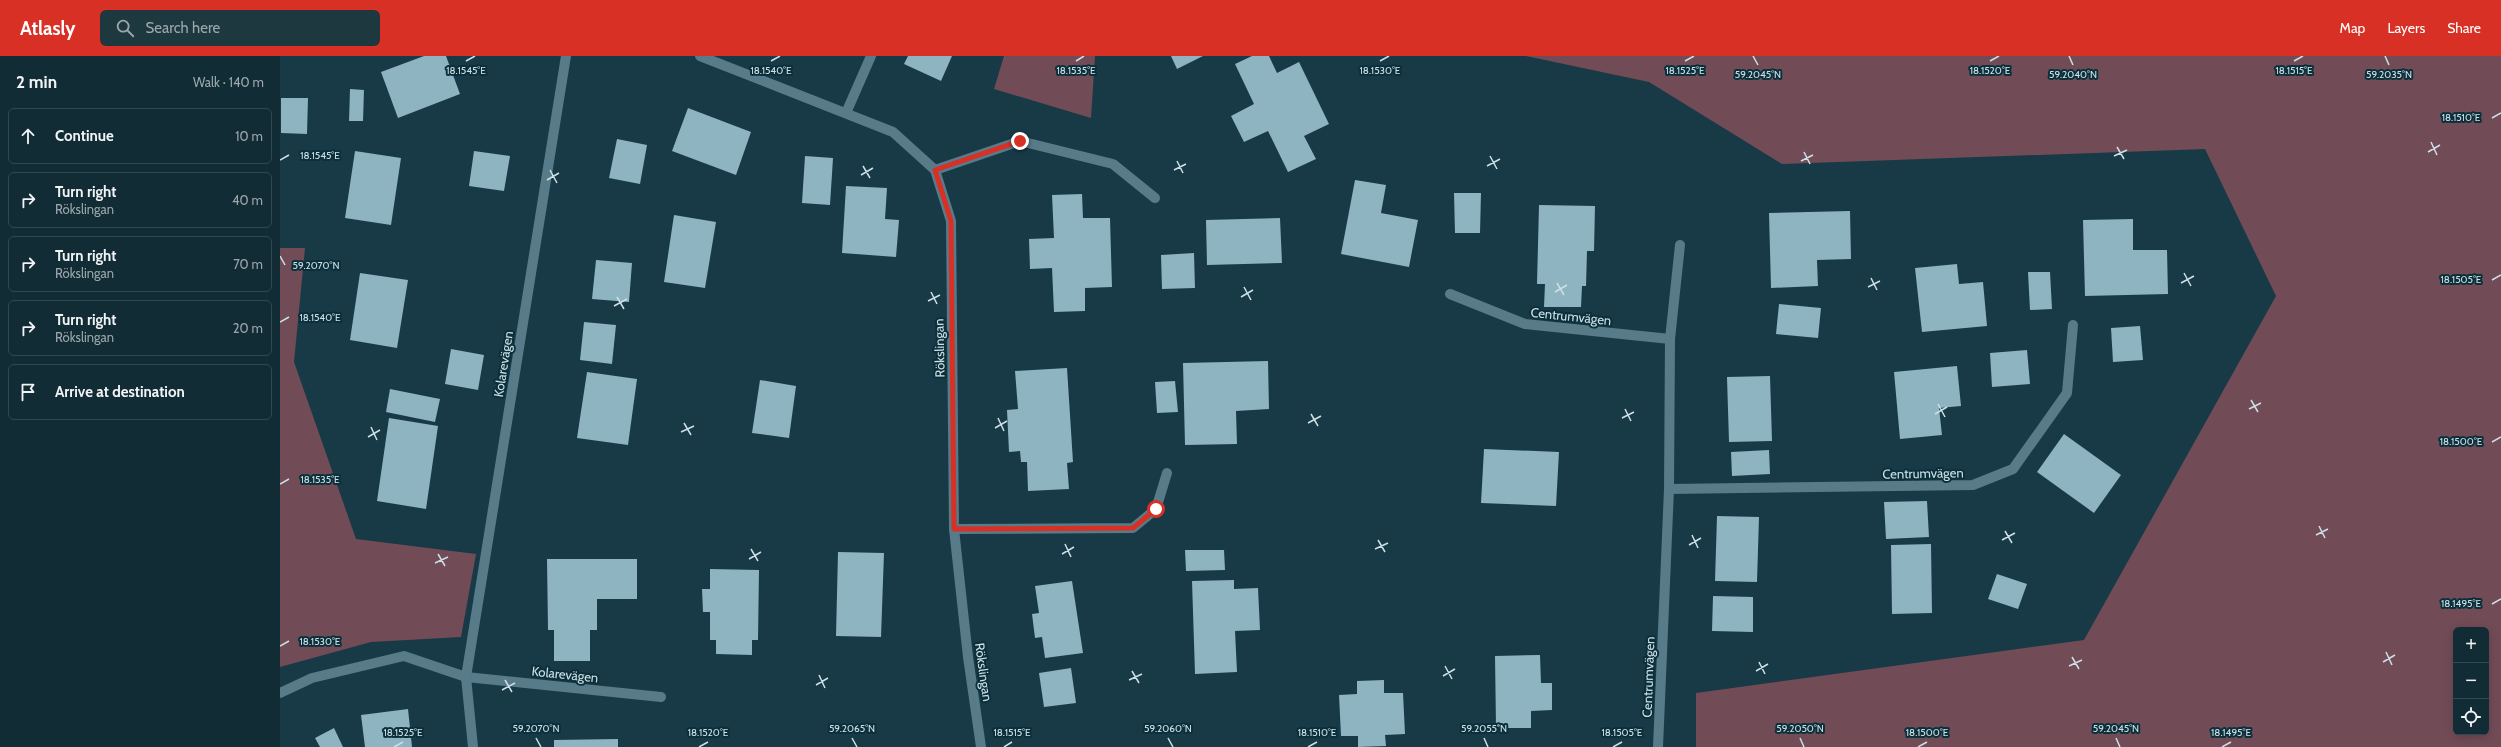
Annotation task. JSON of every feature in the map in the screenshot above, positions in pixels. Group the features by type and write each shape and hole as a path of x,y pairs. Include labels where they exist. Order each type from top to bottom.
{"street":[{"name":"Kolarevägen","path":"473,747 466,677 566,56"},
{"path":"700,56 893,132 935,170 1020,141 1113,164 1155,198"},
{"path":"846,113 871,56"},
{"name":"Rökslingan","path":"935,170 951,221 954,529 968,657 981,747"},
{"name":"Centrumvägen","path":"1658,747 1669,489 1670,339 1680,245"},
{"name":"Centrumvägen","path":"1450,294 1525,324 1670,339"},
{"name":"Centrumvägen","path":"1669,489 1973,485 2013,469 2067,393 2073,325"},
{"path":"954,529 1133,528 1156,509 1167,473"},
{"path":"280,693 312,678 404,656 466,677"},
{"name":"Kolarevägen","path":"466,677 661,697"}],"shaded area":[{"path":"1004,56 1095,56 1091,118 994,89"},
{"path":"1526,56 2501,56 2501,747 1696,747 1696,693 2084,640 2276,296 2205,149 1782,164 1649,82"},
{"path":"280,248 305,248 294,362 356,539 476,554 461,637 371,642 280,667"}],"building":[{"path":"424,56 446,56 460,94 398,118 381,72"},
{"path":"908,56 952,56 941,81 904,64"},
{"path":"1171,56 1203,56 1177,69"},
{"path":"1252,56 1269,56 1277,73 1299,62 1329,124 1304,136 1316,159 1288,172 1268,131 1244,142 1231,116 1254,104 1235,64"},
{"path":"350,89 364,90 363,121 349,121"},
{"path":"281,98 308,98 307,134 281,133"},
{"path":"688,108 751,132 736,175 672,151"},
{"path":"617,139 647,145 640,184 609,178"},
{"path":"355,151 401,158 391,225 345,218"},
{"path":"474,151 510,156 504,191 469,186"},
{"path":"805,156 833,158 830,205 802,203"},
{"path":"1355,180 1386,185 1381,213 1418,220 1409,267 1341,254"},
{"path":"846,186 887,188 885,219 899,220 896,257 842,253"},
{"path":"1454,193 1481,193 1480,233 1455,233"},
{"path":"1082,194 1083,218 1110,218 1112,287 1085,288 1085,311 1054,312 1052,268 1030,269 1029,239 1054,238 1052,195"},
{"path":"1539,205 1595,206 1594,251 1587,251 1586,286 1582,286 1581,307 1544,307 1545,284 1537,284"},
{"path":"1850,211 1851,259 1817,260 1818,286 1771,288 1769,213"},
{"path":"674,215 716,222 705,288 664,282"},
{"path":"1280,218 1282,263 1207,265 1206,220"},
{"path":"2133,219 2133,250 2167,250 2168,294 2085,296 2083,220"},
{"path":"1194,253 1195,288 1162,289 1161,255"},
{"path":"596,260 632,263 629,302 592,299"},
{"path":"1957,264 1959,284 1983,282 1987,326 1922,332 1915,268"},
{"path":"2028,272 2050,272 2052,309 2030,310"},
{"path":"360,273 408,280 397,348 350,340"},
{"path":"1779,304 1821,308 1818,338 1776,334"},
{"path":"584,322 616,325 612,364 580,360"},
{"path":"2140,326 2143,360 2113,362 2111,328"},
{"path":"451,349 484,355 478,390 445,384"},
{"path":"2027,350 2030,384 1992,387 1990,353"},
{"path":"1268,361 1269,409 1236,411 1237,444 1185,445 1183,363"},
{"path":"1957,366 1961,406 1939,408 1942,435 1900,439 1894,372"},
{"path":"1067,368 1073,462 1067,463 1069,489 1028,491 1027,462 1021,462 1020,451 1009,452 1007,410 1018,409 1015,371"},
{"path":"587,372 637,379 628,445 577,438"},
{"path":"1770,376 1772,441 1729,442 1727,377"},
{"path":"760,380 796,386 789,438 752,433"},
{"path":"1175,381 1178,412 1157,413 1155,382"},
{"path":"390,389 440,399 435,422 386,412"},
{"path":"389,418 438,426 426,509 377,501"},
{"path":"2064,434 2121,475 2094,513 2037,472"},
{"path":"1484,449 1559,452 1556,506 1481,503"},
{"path":"1769,450 1770,474 1732,476 1731,452"},
{"path":"1927,501 1929,537 1886,539 1884,502"},
{"path":"1717,516 1759,517 1757,582 1715,581"},
{"path":"1931,544 1932,613 1892,614 1891,545"},
{"path":"1185,550 1224,550 1225,570 1186,571"},
{"path":"838,552 884,553 881,637 836,636"},
{"path":"547,559 637,559 637,599 597,599 597,630 590,630 590,661 554,661 554,630 548,630"},
{"path":"710,569 759,570 758,640 752,640 752,655 716,654 716,640 710,640 710,612 703,612 702,589 710,589"},
{"path":"1997,574 2027,584 2018,609 1988,599"},
{"path":"1234,580 1234,589 1258,588 1260,630 1235,631 1237,672 1195,674 1192,581"},
{"path":"1072,581 1083,653 1045,658 1042,637 1035,638 1032,614 1039,613 1035,586"},
{"path":"1713,596 1753,597 1753,632 1712,631"},
{"path":"1540,655 1541,683 1552,683 1552,710 1531,711 1531,728 1496,728 1495,656"},
{"path":"1071,668 1076,703 1044,707 1039,673"},
{"path":"1384,680 1384,693 1403,693 1405,734 1385,735 1386,746 1358,747 1358,736 1341,736 1339,695 1357,694 1357,681"},
{"path":"408,709 412,747 365,747 361,715"},
{"path":"334,728 343,747 320,747 315,738"},
{"path":"618,739 618,747 554,747 554,740"}],"route":[{"path":"1020,141 935,170 951,221 954,529 1133,528 1156,509"}]}
